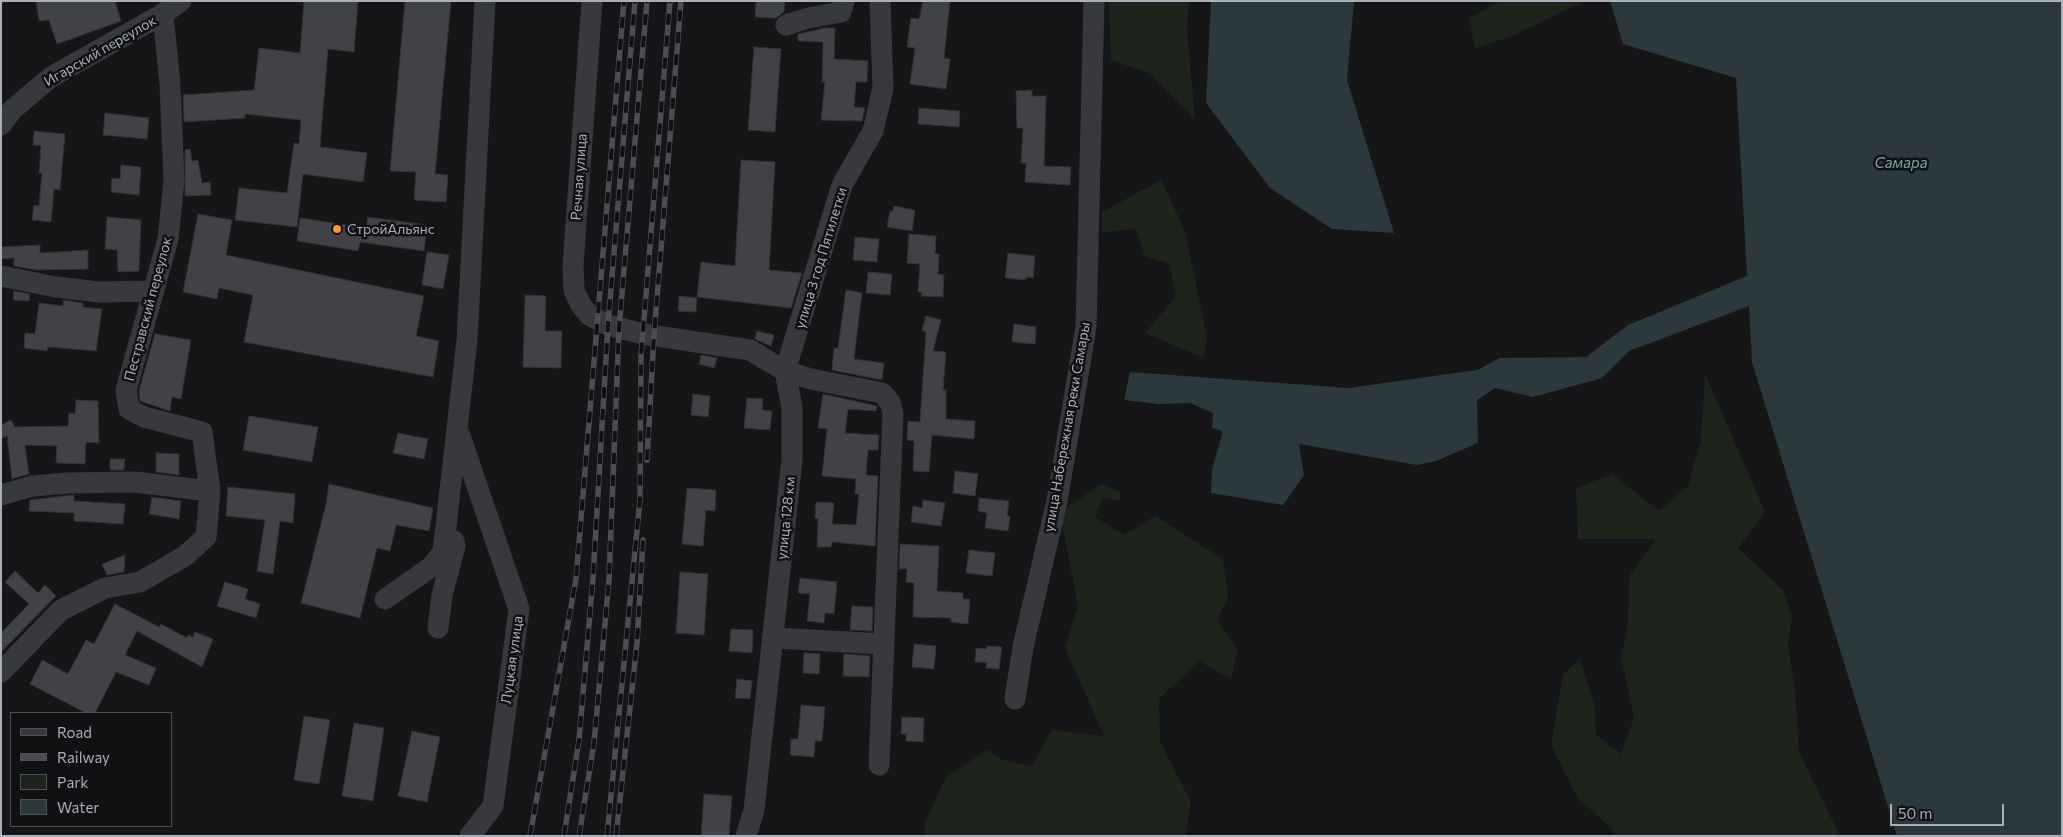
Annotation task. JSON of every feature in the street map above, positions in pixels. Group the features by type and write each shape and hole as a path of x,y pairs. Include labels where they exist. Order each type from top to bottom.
{"street":[{"name":"Игарский переулок","path":"1,125 12,110 51,77 163,14 181,1"},
{"path":"385,599 431,567 442,552 467,340 485,1"},
{"name":"Речная улица","path":"592,1 573,265 574,290 589,315 598,321 619,328 750,350 785,371"},
{"path":"786,25 808,18 841,12 844,1"},
{"name":"улица 3 год Пятилетки","path":"785,371 842,186 873,131 883,88 879,1"},
{"name":"улица Набережная реки Самары","path":"1015,699 1023,648 1057,502 1086,327 1094,1"},
{"name":"Пестравский переулок","path":"163,14 170,85 174,181 168,239 126,390 129,409 144,417 202,432 210,490"},
{"path":"1,276 48,286 99,292 154,291"},
{"path":"785,371 811,380 882,393 890,402 892,413 878,766"},
{"name":"улица 128 км","path":"746,836 754,810 792,460 792,408 785,371"},
{"name":"Луцкая улица","path":"457,426 519,609 493,806 470,836"},
{"path":"1,495 33,486 67,483 135,482 210,490 206,537 185,556 140,582 105,588 61,610 1,672"},
{"path":"438,628 442,595 455,546 447,511"},
{"path":"774,638 884,644"}],"green space":[{"path":"1109,1 1189,1 1187,29 1195,120 1149,73 1111,60"},
{"path":"1501,1 1579,1 1580,3 1510,37 1475,48 1469,18"},
{"path":"1161,180 1185,231 1207,338 1203,358 1145,333 1176,296 1169,264 1145,256 1136,229 1102,233 1102,212"},
{"path":"1705,374 1765,512 1738,548 1783,590 1792,616 1788,644 1795,691 1799,752 1840,836 1616,836 1612,829 1577,797 1551,745 1563,674 1580,659 1594,704 1596,735 1621,754 1634,718 1621,657 1627,631 1630,575 1656,539 1578,539 1576,488 1612,474 1659,511 1688,486 1701,441"},
{"path":"1101,484 1120,491 1120,501 1102,498 1095,517 1124,535 1155,516 1223,559 1228,598 1217,620 1238,650 1231,679 1199,661 1159,699 1160,741 1191,802 1185,836 926,836 924,824 946,777 987,750 1003,760 1032,766 1052,730 1104,736 1065,648 1078,606 1060,513"}],"water":[{"path":"1211,1 1354,1 1347,80 1394,233 1332,229 1270,188 1206,103"},
{"name":"Самара","path":"1610,1 2062,1 2062,836 1897,836 1752,362 1749,306 1629,351 1602,378 1533,397 1495,388 1477,400 1478,443 1436,461 1417,465 1299,444 1304,475 1283,505 1211,493 1212,470 1223,431 1212,428 1213,413 1190,403 1158,404 1124,400 1130,372 1348,388 1477,370 1500,358 1586,357 1628,325 1747,276 1736,78 1623,44"}],"building":[{"path":"36,1 115,1 121,21 57,44 49,20 39,21"},
{"path":"304,1 358,1 354,52 328,49 320,147 367,153 363,182 303,174 297,227 235,220 239,188 287,193 294,143 299,144 301,120 245,114 245,118 184,122 183,95 254,90 259,48 300,53"},
{"path":"405,1 451,1 435,174 448,175 446,202 414,200 416,172 390,171"},
{"path":"756,1 785,1 784,12 776,18 755,17"},
{"path":"923,1 950,1 944,58 950,59 946,89 910,84 915,48 907,47 911,18 919,19"},
{"path":"825,28 835,28 834,59 868,61 867,82 856,82 854,107 865,108 862,121 821,120 825,82 822,82 823,42 798,41 798,34"},
{"path":"754,47 781,49 775,132 748,130"},
{"path":"1032,90 1032,96 1046,96 1044,166 1071,167 1070,185 1025,182 1026,163 1021,163 1023,128 1017,128 1016,91"},
{"path":"919,108 960,111 959,127 918,124"},
{"path":"105,113 149,118 147,139 103,135"},
{"path":"34,131 65,134 60,190 54,189 51,222 32,220 34,205 39,206 42,173 39,173 41,146 33,145"},
{"path":"190,149 192,161 198,160 202,183 210,182 211,195 185,196 185,150"},
{"path":"741,160 775,162 769,270 802,273 791,308 697,297 701,262 735,266"},
{"path":"121,165 141,167 139,195 111,192 112,178 120,179"},
{"path":"894,206 915,210 912,231 887,227 890,211 893,211"},
{"path":"198,214 232,220 226,255 424,296 416,336 439,341 433,377 244,342 253,295 219,288 217,299 183,292"},
{"path":"107,217 141,220 139,271 118,272 117,250 105,249"},
{"path":"368,217 427,225 424,251 360,242 358,251 297,241 300,218 366,228"},
{"path":"909,234 936,236 935,254 939,254 938,274 944,275 943,297 921,296 922,292 918,292 920,264 907,263"},
{"path":"855,237 879,239 877,262 853,260"},
{"path":"40,245 40,253 88,250 88,269 37,270 14,266 14,258 1,259 1,247"},
{"path":"427,252 449,255 443,289 422,285"},
{"path":"1008,253 1035,256 1033,278 1026,277 1026,280 1005,278"},
{"path":"868,272 892,274 890,295 866,293"},
{"path":"846,290 862,293 854,359 884,363 882,380 832,370 834,348 838,348"},
{"path":"14,291 30,294 29,301 13,300"},
{"path":"525,295 546,296 545,331 562,331 561,368 523,367"},
{"path":"679,296 697,298 696,312 678,311"},
{"path":"63,300 83,303 83,307 102,309 96,351 48,347 47,351 24,348 25,333 35,334 39,303 63,306"},
{"path":"926,316 941,320 933,351 946,352 943,390 946,390 946,419 975,421 974,439 932,435 929,472 913,471 914,441 907,440 908,421 920,422 926,332 922,330"},
{"path":"1014,324 1036,327 1035,344 1012,342"},
{"path":"757,331 774,335 771,346 755,339"},
{"path":"155,334 191,340 181,399 172,397 170,411 140,401 139,391"},
{"path":"701,355 717,358 714,368 699,364"},
{"path":"693,394 710,396 708,417 691,415"},
{"path":"823,394 877,406 876,411 848,409 845,433 879,435 878,450 868,450 866,475 878,476 875,546 832,542 831,547 817,547 818,519 815,518 816,502 834,503 832,524 856,525 859,494 855,494 856,479 822,476 827,429 818,428"},
{"path":"747,398 763,399 762,410 772,411 770,430 744,428"},
{"path":"76,400 98,401 99,443 86,442 85,464 56,463 57,446 25,445 29,474 12,479 7,436 1,439 1,425 11,420 15,427 68,426 69,413 75,414"},
{"path":"249,416 318,427 312,462 243,450"},
{"path":"398,433 428,439 424,459 393,453"},
{"path":"156,453 179,454 179,475 156,472"},
{"path":"110,459 125,459 124,470 110,470"},
{"path":"955,471 978,474 975,496 953,493"},
{"path":"329,484 433,508 429,531 396,525 390,551 377,548 360,618 301,603 326,504"},
{"path":"228,487 295,494 293,523 280,521 273,574 257,571 265,520 226,516"},
{"path":"687,488 716,490 715,511 706,510 703,546 682,544"},
{"path":"74,495 74,501 125,504 123,524 74,521 74,513 29,511 30,500"},
{"path":"152,497 181,501 179,519 149,514"},
{"path":"979,498 1009,501 1008,531 985,528 987,513 978,511"},
{"path":"923,500 945,503 941,526 911,522 913,506 922,508"},
{"path":"900,544 939,546 937,591 963,593 963,599 970,599 968,624 951,622 951,618 913,617 914,583 906,582 907,569 899,569"},
{"path":"969,550 995,553 992,576 966,573"},
{"path":"125,555 124,572 107,575 102,564"},
{"path":"15,571 38,593 45,585 56,596 1,652 1,633 29,604 5,582"},
{"path":"680,572 708,574 704,635 676,633"},
{"path":"800,578 837,582 834,614 825,613 824,623 807,621 810,594 798,593"},
{"path":"225,582 248,589 245,599 260,604 256,618 217,606"},
{"path":"115,604 159,627 161,624 187,638 188,635 193,637 195,632 213,639 202,667 137,631 125,655 156,668 149,685 116,672 96,712 84,712 30,684 42,660 68,674 86,640 94,644"},
{"path":"852,606 873,607 872,631 850,630"},
{"path":"731,629 753,630 752,653 729,651"},
{"path":"914,644 936,646 934,669 912,667"},
{"path":"987,646 1002,647 999,669 986,668 987,663 975,662 976,648 986,649"},
{"path":"804,653 820,654 819,674 803,673"},
{"path":"844,654 870,656 869,677 843,676"},
{"path":"737,679 752,681 750,699 735,698"},
{"path":"801,705 825,707 822,741 815,741 814,757 790,755 791,739 798,739"},
{"path":"304,716 330,720 319,784 294,780"},
{"path":"902,717 924,718 923,742 906,741 906,734 901,734"},
{"path":"354,723 384,728 373,801 342,796"},
{"path":"412,731 440,737 427,802 398,796"},
{"path":"704,794 732,796 729,836 701,836"}],"railway":[{"path":"530,836 576,579 624,1"},
{"path":"564,836 579,740 593,578 608,325 635,1"},
{"path":"579,836 594,743 609,580 619,328 647,1"},
{"path":"607,836 640,500 641,356 670,1"},
{"path":"647,460 654,335 681,1"},
{"path":"616,836 637,643 643,540"}],"place":[{"name":"СтройАльянс","path":"337,229"}]}
